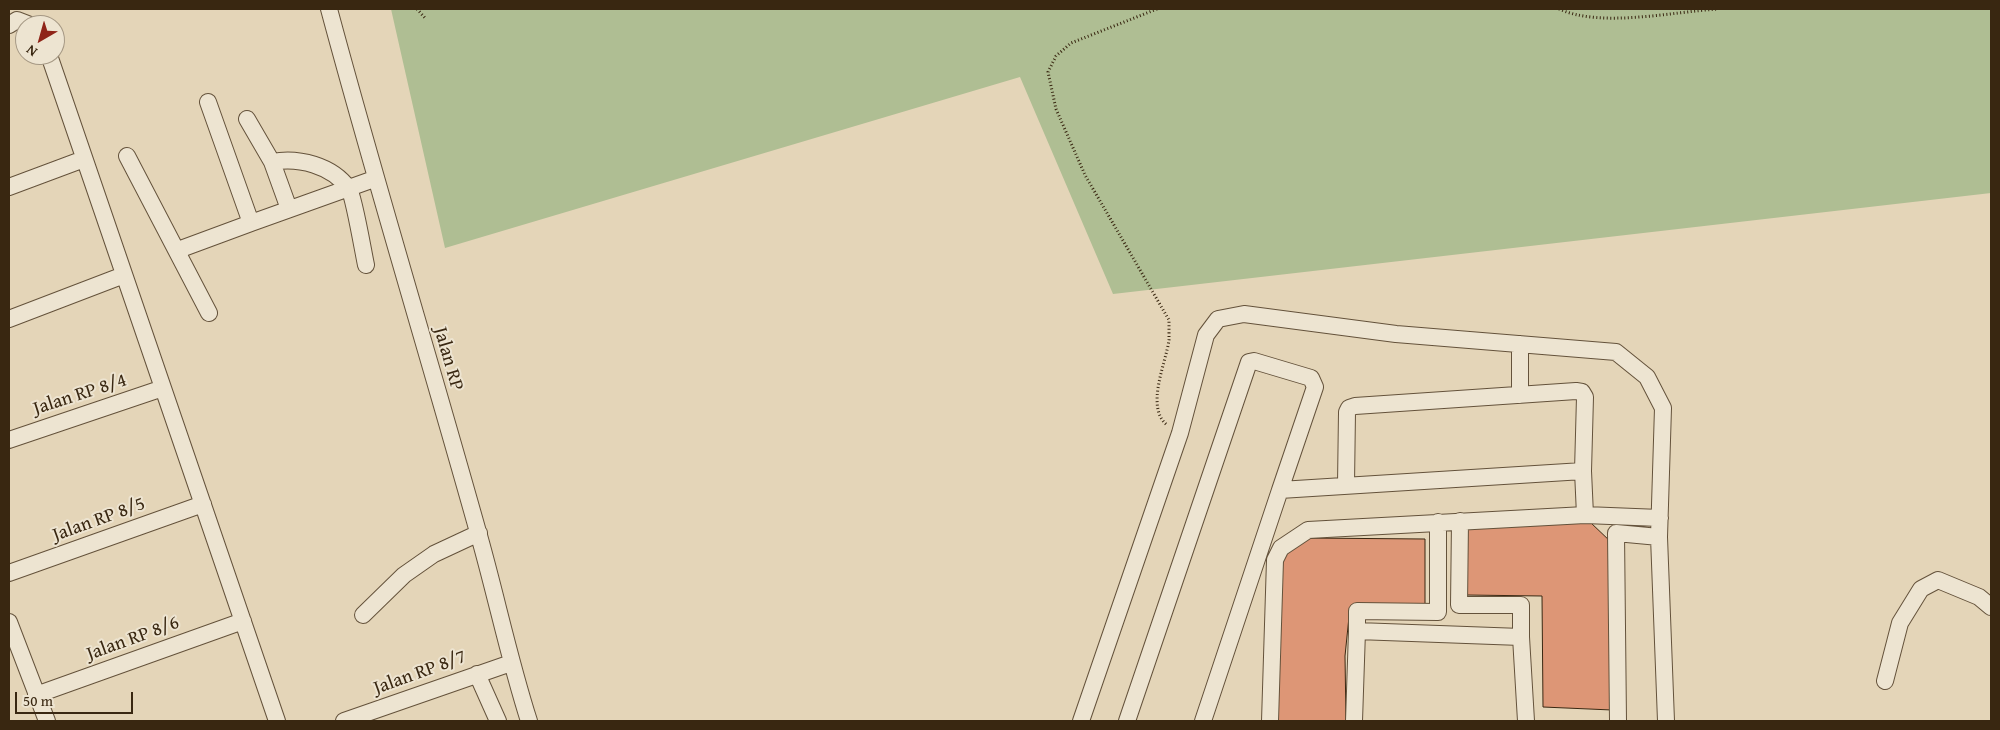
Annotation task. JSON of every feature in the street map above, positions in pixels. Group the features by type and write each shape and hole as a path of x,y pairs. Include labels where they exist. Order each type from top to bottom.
{"street":[{"name":"Jalan RP","path":"329,9 374,179 479,534 511,663 529,721"},
{"path":"51,65 277,721"},
{"path":"208,102 250,223"},
{"path":"247,119 272,162 289,209"},
{"path":"127,156 178,250 209,313"},
{"path":"9,187 84,159"},
{"path":"272,162 288,159 326,168 349,189 366,265"},
{"path":"178,250 374,179"},
{"path":"9,319 124,275"},
{"path":"1081,721 1180,433 1206,335 1218,319 1244,314 1396,334 1616,352 1647,377 1663,408 1659,537 1666,721"},
{"path":"1520,344 1520,395"},
{"path":"1127,721 1249,362 1254,361 1311,378 1315,387 1203,721"},
{"name":"Jalan RP 8/4","path":"9,440 163,388"},
{"path":"1346,484 1347,412 1349,408 1355,406 1582,392 1585,397 1583,471 1585,515"},
{"path":"1280,490 1346,484 1583,471"},
{"name":"Jalan RP 8/5","path":"9,573 202,504"},
{"path":"1270,721 1275,560 1282,548 1308,530 1585,515 1660,518"},
{"path":"1460,521 1459,605 1521,606 1526,721"},
{"path":"1354,721 1357,611 1438,612 1438,522"},
{"path":"1618,721 1616,533 1659,537"},
{"path":"363,614 404,575 434,554 479,534"},
{"path":"1886,681 1900,624 1921,588 1938,580 1979,597 1991,607"},
{"name":"Jalan RP 8/6","path":"36,695 243,621"},
{"path":"9,622 46,721"},
{"path":"1357,631 1521,637"},
{"name":"Jalan RP 8/7","path":"344,721 511,663"},
{"path":"477,674 498,721"}],"path":[{"path":"418,9 425,18"},
{"path":"1157,9 1071,43 1056,56 1048,72 1056,109 1085,176 1169,320 1168,341 1158,387 1157,408 1164,423 1180,433"},
{"path":"1559,9 1572,15 1607,19 1718,9"}],"green space":[{"path":"391,9 1991,9 1991,193 1113,294 1020,77 445,248"}],"building":[{"path":"1590,522 1612,543 1612,710 1543,707 1542,596 1466,595 1464,527"},
{"path":"1305,538 1425,539 1425,605 1350,607 1345,656 1346,721 1275,721 1278,561"}]}
